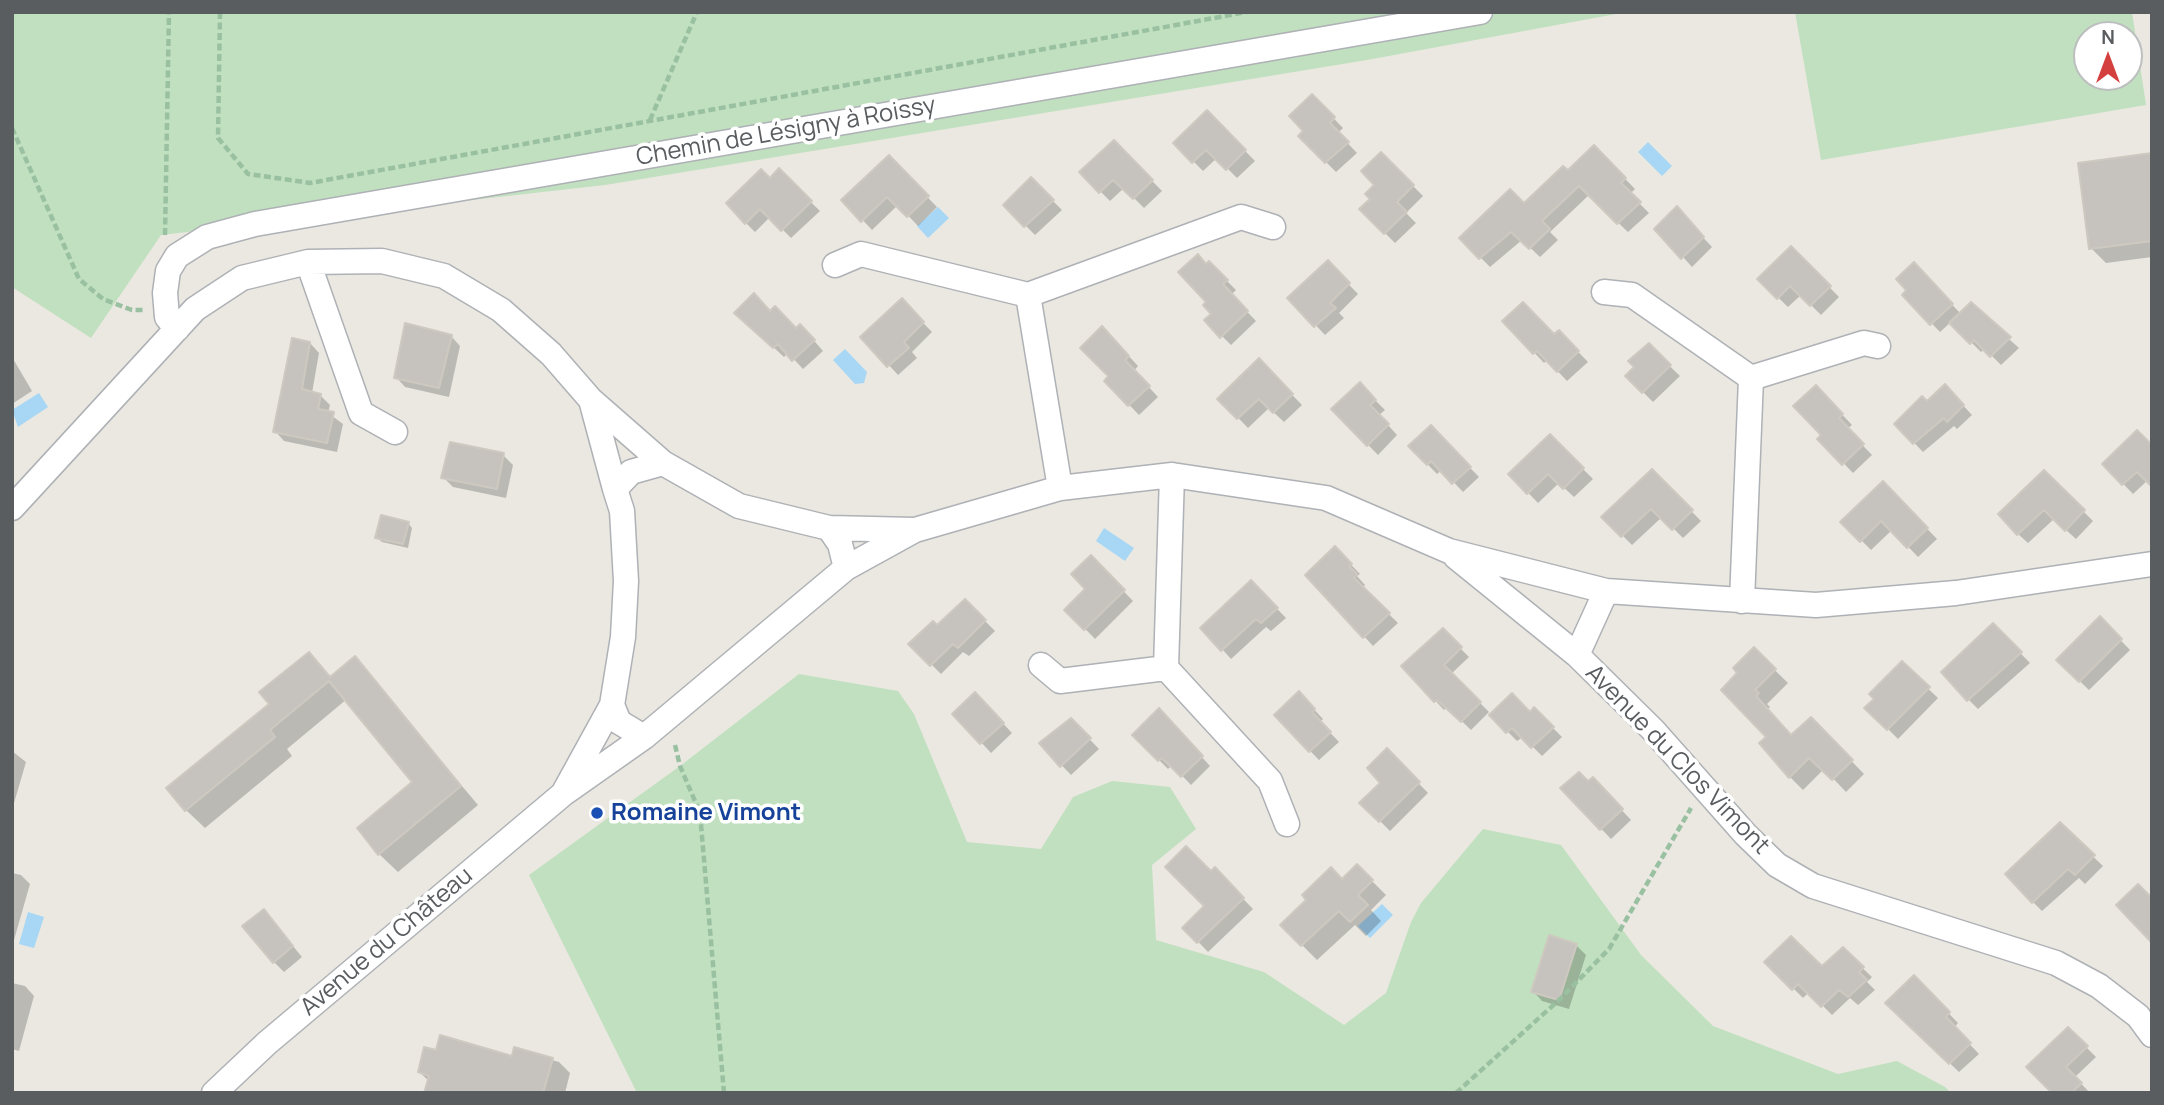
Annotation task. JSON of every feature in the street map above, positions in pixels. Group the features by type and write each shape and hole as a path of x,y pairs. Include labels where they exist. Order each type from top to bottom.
{"street":[{"name":"Chemin de Lésigny à Roissy","path":"177,256 207,237 255,224 1480,12"},
{"path":"835,265 861,254 1028,295 1241,217 1273,227"},
{"path":"171,319 168,271 177,256"},
{"name":"Avenue du Clos Vimont","path":"17,498 171,319 195,309 242,278 308,262 382,261 444,276 501,310 551,354 591,400 663,463 739,506 829,528 915,530"},
{"path":"308,262 361,413 395,432"},
{"path":"1604,292 1632,295 1751,378"},
{"path":"1028,295 1060,488"},
{"path":"1751,378 1864,343 1878,346"},
{"path":"1742,601 1751,378"},
{"name":"Avenue du Château","path":"563,794 612,705 623,637 626,581 622,511 591,400"},
{"path":"615,489 631,472 663,463"},
{"path":"1172,475 1166,668 1270,781 1287,824"},
{"name":"Avenue du Clos Vimont","path":"668,717 846,568 915,530 1060,488 1172,475 1326,498 1449,551 1606,591 1816,605 1956,593 2152,564"},
{"path":"829,528 839,544 846,568"},
{"name":"Avenue du Clos Vimont","path":"1449,551 1577,655 1653,730 1746,835 1777,865 1813,886 2056,963 2099,986 2138,1016 2152,1035"},
{"path":"1577,655 1606,591"},
{"path":"1041,665 1060,681 1166,668"},
{"path":"612,705 620,722 644,737"},
{"name":"Avenue du Château","path":"214,1093 267,1043 563,794 668,717"}],"path":[{"path":"169,12 165,244 177,256"},
{"path":"220,12 218,138 248,174 310,183 1247,12"},
{"path":"649,121 696,12"},
{"path":"12,128 79,279 103,299 132,310 171,319"},
{"path":"668,717 680,766 700,813 724,1093"},
{"path":"1455,1093 1559,1000 1609,949 1704,787"}],"green space":[{"path":"12,12 1627,12 1367,60 605,185 161,235 91,338 12,287"},
{"path":"1795,12 2132,12 2133,21 2073,21 2073,91 2143,91 2143,85 2146,105 1821,160"},
{"path":"799,674 898,691 914,714 967,842 1041,849 1073,797 1112,781 1170,787 1196,829 1152,865 1156,940 1264,972 1344,1025 1386,993 1411,922 1421,903 1483,829 1561,845 1641,955 1713,1026 1838,1074 1897,1061 1945,1087 1951,1093 637,1093 529,875 680,766"}],"water":[{"path":"1648,142 1672,166 1662,176 1638,152"},
{"path":"938,207 949,218 928,238 917,226"},
{"path":"845,349 867,372 864,383 855,384 833,360"},
{"path":"39,393 48,407 18,427 12,410"},
{"path":"1104,528 1134,548 1125,561 1096,541"},
{"path":"1382,904 1393,915 1370,938 1358,926"},
{"path":"28,912 44,917 34,948 19,944"}],"building":[{"path":"1312,94 1335,117 1330,123 1349,142 1325,163 1298,136 1303,131 1289,116"},
{"path":"1207,110 1246,150 1226,170 1206,150 1192,163 1173,143"},
{"path":"1114,140 1153,180 1133,199 1113,180 1099,193 1079,172"},
{"path":"1594,145 1626,178 1621,183 1641,202 1617,224 1579,186 1542,221 1550,229 1529,249 1511,232 1479,259 1459,238 1510,189 1524,203 1563,166 1568,170"},
{"path":"1381,152 1414,185 1397,202 1407,212 1384,234 1359,209 1370,199 1365,194 1374,185 1361,171"},
{"path":"2152,153 2152,241 2089,249 2078,163"},
{"path":"889,155 929,196 907,217 887,197 861,222 841,200"},
{"path":"779,168 812,201 781,231 760,209 745,224 726,203 761,169 770,178"},
{"path":"1031,177 1054,200 1024,227 1003,205"},
{"path":"1677,206 1704,237 1681,259 1654,229"},
{"path":"1791,246 1831,286 1810,306 1790,286 1777,299 1757,279"},
{"path":"1198,254 1206,264 1209,261 1228,280 1223,284 1248,311 1220,338 1204,320 1211,314 1203,305 1206,302 1178,272"},
{"path":"1328,260 1350,283 1330,303 1336,308 1314,327 1287,298"},
{"path":"1914,262 1953,304 1930,325 1902,295 1906,290 1896,279"},
{"path":"754,293 770,311 775,306 796,328 800,324 815,340 792,361 778,344 773,348 734,313"},
{"path":"902,298 924,322 904,342 909,348 887,367 860,337"},
{"path":"1523,302 1554,334 1559,330 1579,351 1557,372 1537,351 1533,354 1502,321"},
{"path":"1971,302 2011,337 1990,357 1974,340 1970,344 1949,323"},
{"path":"405,323 452,335 439,388 394,378"},
{"path":"1102,326 1129,356 1125,360 1150,386 1128,406 1104,381 1108,376 1080,348"},
{"path":"292,338 310,342 302,389 321,394 318,409 334,412 327,443 273,432"},
{"path":"1649,343 1671,365 1642,393 1625,376 1634,367 1628,361"},
{"path":"1259,358 1293,394 1273,413 1259,399 1237,419 1217,399"},
{"path":"1360,382 1376,400 1370,405 1389,424 1367,446 1331,409"},
{"path":"1945,384 1964,405 1947,422 1944,418 1913,444 1894,424 1922,396 1927,401"},
{"path":"1816,385 1843,414 1839,418 1864,444 1842,465 1817,439 1821,435 1793,406"},
{"path":"1431,425 1471,467 1452,484 1431,461 1427,465 1408,446"},
{"path":"2137,430 2152,445 2152,487 2137,472 2122,485 2102,464"},
{"path":"1550,434 1584,468 1563,489 1548,474 1527,494 1508,474"},
{"path":"450,442 504,453 497,489 441,478"},
{"path":"1652,469 1693,510 1672,530 1651,509 1621,537 1601,517"},
{"path":"2044,470 2085,510 2065,531 2044,510 2017,535 1998,514"},
{"path":"1883,481 1928,528 1907,548 1881,521 1860,542 1840,522"},
{"path":"381,515 409,522 403,544 375,538"},
{"path":"1335,546 1352,564 1349,566 1357,574 1354,578 1390,613 1363,638 1305,575"},
{"path":"1091,555 1125,590 1084,630 1064,610 1085,589 1071,574"},
{"path":"1251,580 1278,608 1261,623 1256,619 1221,651 1200,628"},
{"path":"965,599 986,620 958,648 953,644 930,666 908,644 933,621 937,625"},
{"path":"2100,616 2122,639 2079,682 2056,660"},
{"path":"1993,623 2022,652 1967,701 1941,672"},
{"path":"1443,628 1462,647 1444,665 1481,702 1461,722 1437,700 1434,702 1401,666"},
{"path":"1754,647 1776,669 1755,690 1759,693 1756,696 1791,735 1811,717 1853,760 1832,780 1809,758 1789,778 1759,743 1766,737 1721,690 1737,673 1733,668"},
{"path":"309,652 330,677 355,656 461,786 378,855 357,828 412,782 329,681 270,730 275,737 185,811 166,788 269,704 259,692"},
{"path":"1902,661 1930,687 1887,730 1864,708 1874,699 1869,694"},
{"path":"1299,691 1315,709 1312,712 1331,732 1309,752 1274,715"},
{"path":"975,692 1004,723 980,744 952,714"},
{"path":"1512,693 1530,712 1534,707 1554,727 1531,748 1512,728 1506,733 1489,715"},
{"path":"1159,708 1203,756 1181,777 1162,758 1158,761 1132,735"},
{"path":"1071,718 1091,738 1060,767 1039,743"},
{"path":"1387,748 1420,782 1379,822 1359,803 1380,783 1367,768"},
{"path":"1579,772 1588,781 1593,777 1623,809 1600,830 1560,788"},
{"path":"2060,822 2095,855 2075,875 2068,869 2032,903 2005,874"},
{"path":"1186,846 1211,871 1215,867 1244,898 1197,943 1182,928 1204,906 1165,867"},
{"path":"1357,864 1373,880 1358,895 1368,905 1350,922 1339,911 1301,946 1280,925 1306,900 1302,895 1331,867 1342,879"},
{"path":"2138,884 2152,898 2152,943 2116,905"},
{"path":"264,909 293,946 273,963 242,926"},
{"path":"1549,935 1577,944 1559,1000 1531,992"},
{"path":"1791,936 1822,966 1843,947 1864,967 1859,972 1867,980 1848,997 1839,990 1821,1007 1798,984 1792,990 1764,962"},
{"path":"1914,975 1950,1012 1946,1017 1971,1043 1949,1064 1885,1003"},
{"path":"2068,1027 2088,1046 2066,1067 2082,1083 2071,1093 2052,1093 2026,1067"},
{"path":"440,1035 512,1056 514,1047 553,1058 543,1093 424,1093 429,1076 418,1072 424,1047 436,1050"}],"place":[{"name":"Romaine Vimont","path":"597,813"}]}
